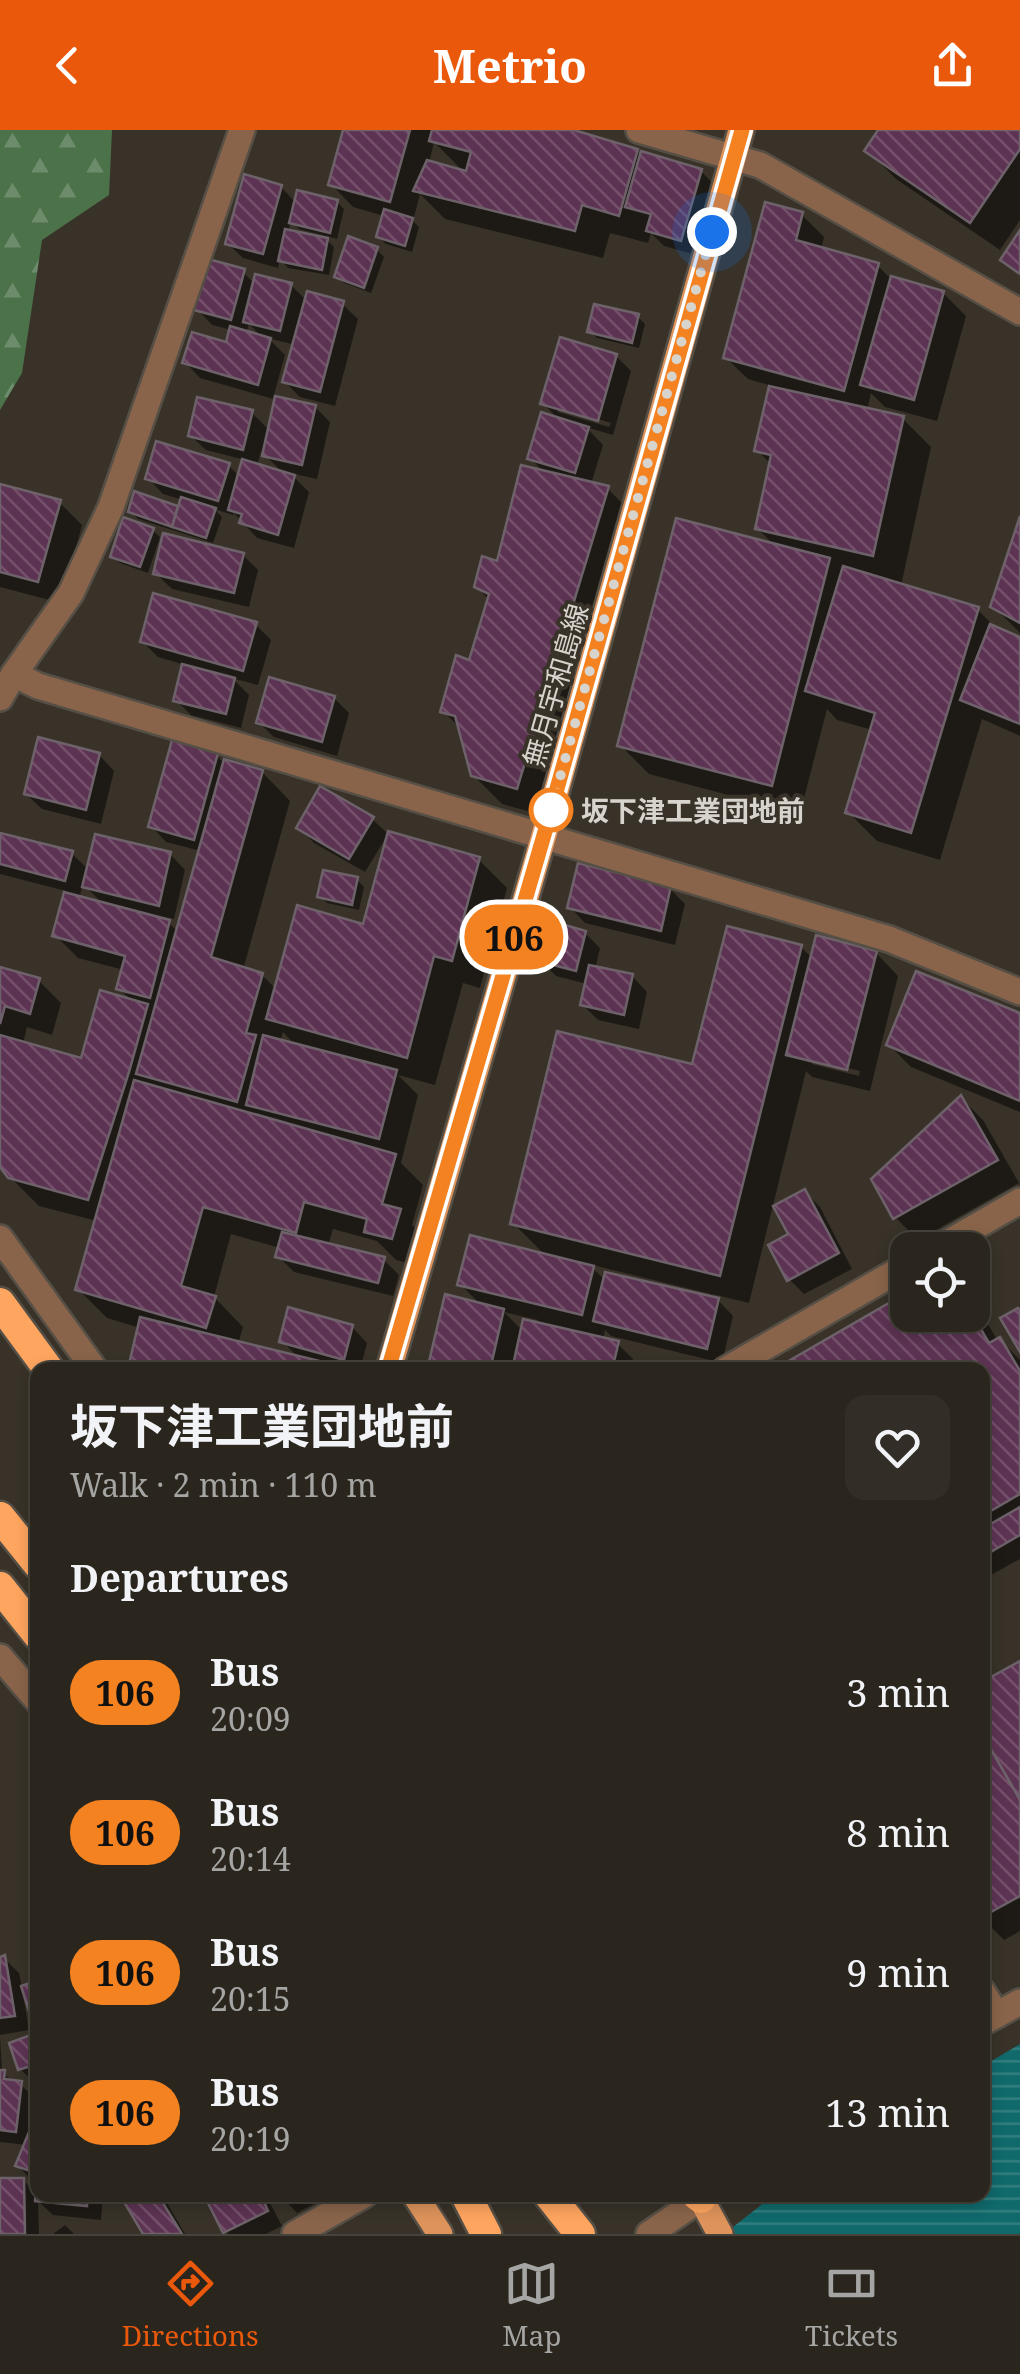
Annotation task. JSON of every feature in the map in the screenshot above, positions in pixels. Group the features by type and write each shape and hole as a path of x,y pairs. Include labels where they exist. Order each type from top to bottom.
{"highway":[{"path":"0,1303 43,1362"},
{"path":"0,1517 30,1554"},
{"path":"0,1587 30,1625"},
{"path":"554,2202 580,2234"}],"main road":[{"name":"無月宇和島線","path":"390,1362 544,835 742,130"},
{"path":"419,2202 440,2234"},
{"path":"704,2202 720,2234"}],"street":[{"path":"0,698 70,593 111,507 242,130"},
{"path":"640,130 760,166 1020,312"},
{"path":"14,674 38,686 889,939 1020,992"},
{"path":"966,1232 1020,1201"},
{"path":"0,1238 90,1362"},
{"path":"739,1362 890,1276"},
{"path":"0,1657 30,1692"},
{"path":"990,2019 1020,2002"},
{"path":"295,2234 352,2202"},
{"path":"649,2234 693,2202"}],"green space":[{"path":"0,130 112,130 109,195 42,240 22,373 0,410"}],"water":[{"path":"1020,2044 1020,2234 724,2234 765,2202 990,2202 990,2062"}],"building":[{"path":"343,130 410,130 390,202 328,185"},
{"path":"432,130 574,130 638,149 619,216 582,205 575,231 413,191 427,160 466,171 471,152 429,141"},
{"path":"878,130 1020,130 1020,149 970,223 864,151"},
{"path":"641,151 702,169 681,241 646,231 651,214 625,207"},
{"path":"244,174 282,185 263,254 225,244"},
{"path":"297,190 338,200 330,233 289,223"},
{"path":"765,202 803,212 796,240 879,263 844,391 723,358"},
{"path":"384,209 413,218 405,246 376,237"},
{"path":"285,229 328,238 322,270 278,261"},
{"path":"1020,230 1020,274 1000,260"},
{"path":"348,236 378,247 364,288 334,277"},
{"path":"208,259 245,269 231,320 194,310"},
{"path":"255,274 292,283 280,331 243,322"},
{"path":"891,276 944,291 914,400 860,385"},
{"path":"307,291 344,301 320,392 282,382"},
{"path":"594,304 639,314 632,343 587,332"},
{"path":"230,326 271,338 258,385 182,363 192,332 226,342"},
{"path":"560,337 617,354 598,421 540,404"},
{"path":"769,386 904,416 873,556 755,529 771,455 754,451"},
{"path":"275,396 316,405 302,465 262,456"},
{"path":"197,397 253,410 243,450 188,436"},
{"path":"541,412 589,427 575,473 527,459"},
{"path":"156,441 230,463 218,501 145,479"},
{"path":"242,459 295,475 278,535 239,523 242,514 228,510"},
{"path":"521,465 609,486 517,789 471,776 455,716 440,712 456,655 469,660 489,594 474,587 482,556 497,561"},
{"path":"0,484 61,500 38,582 0,572"},
{"path":"134,491 178,506 172,527 128,512"},
{"path":"181,497 216,508 206,538 172,527"},
{"path":"1020,516 1020,623 990,607"},
{"path":"123,517 154,528 140,567 110,557"},
{"path":"676,518 830,558 772,786 617,746"},
{"path":"163,533 244,553 234,593 153,574"},
{"path":"843,566 979,607 911,833 845,813 875,713 805,691"},
{"path":"153,593 257,622 243,671 140,642"},
{"path":"990,624 1020,637 1020,724 960,700"},
{"path":"182,664 235,678 226,714 173,701"},
{"path":"269,677 335,696 322,742 256,723"},
{"path":"38,737 100,753 86,810 24,794"},
{"path":"172,740 218,753 194,840 148,827"},
{"path":"224,759 263,770 211,957 263,973 246,1033 256,1035 237,1102 136,1074"},
{"path":"320,786 374,817 349,859 296,828"},
{"path":"388,831 480,857 452,961 434,956 407,1058 266,1019 297,905 363,924"},
{"path":"0,833 73,851 65,881 0,864"},
{"path":"95,834 171,852 159,906 82,887"},
{"path":"578,863 671,886 661,931 567,908"},
{"path":"323,870 358,877 352,905 317,897"},
{"path":"64,892 170,920 150,998 116,989 125,956 52,936"},
{"path":"548,920 586,931 576,971 538,961"},
{"path":"727,926 802,945 720,1276 510,1224 557,1031 692,1064"},
{"path":"816,935 877,951 847,1070 786,1055"},
{"path":"589,965 633,974 624,1015 580,1005"},
{"path":"0,967 40,978 30,1014 5,1006 0,1024"},
{"path":"916,971 1020,1013 1020,1101 886,1045"},
{"path":"100,990 148,1004 88,1200 8,1178 0,1167 0,1035 81,1058"},
{"path":"263,1035 397,1070 379,1139 246,1105"},
{"path":"134,1080 396,1154 382,1204 401,1209 392,1239 364,1232 367,1219 304,1202 296,1233 203,1207 181,1286 216,1296 206,1328 75,1290"},
{"path":"961,1095 998,1160 893,1219 871,1179"},
{"path":"805,1189 839,1253 787,1281 768,1245 788,1234 773,1206"},
{"path":"282,1232 385,1257 378,1283 275,1257"},
{"path":"470,1235 594,1266 582,1315 457,1285"},
{"path":"605,1272 719,1298 707,1349 593,1321"},
{"path":"445,1294 504,1309 492,1362 429,1362"},
{"path":"890,1302 890,1332 983,1332 989,1343 1000,1337 1020,1371 1020,1494 990,1511 990,1362 787,1362"},
{"path":"288,1307 353,1325 344,1360 279,1342"},
{"path":"1018,1308 1020,1311 1020,1352 1000,1318"},
{"path":"140,1317 324,1362 131,1362"},
{"path":"523,1319 619,1341 614,1362 514,1362"},
{"path":"1020,1507 1020,1535 990,1552 990,1524"},
{"path":"1020,1661 1020,1800 990,1748 990,1678"},
{"path":"990,1748 1020,1800 1020,1896 990,1913"},
{"path":"5,1955 15,2016 0,2018 0,1957"},
{"path":"30,1983 30,2014 21,1986"},
{"path":"30,2035 30,2066 18,2070 9,2043"},
{"path":"0,2070 5,2070 4,2079 22,2081 16,2132 0,2130"},
{"path":"30,2129 30,2171 15,2166"},
{"path":"0,2178 24,2178 25,2234 0,2234"},
{"path":"45,2202 87,2202 87,2206"},
{"path":"124,2202 162,2202 182,2234 143,2234"},
{"path":"208,2202 264,2202 268,2211 223,2233"}],"bus line":[{"name":"106","path":"390,1362 544,835 742,130"}],"place":[{"name":"坂下津工業団地前","path":"551,810"}],"route":[{"path":"551,810 712,232"}]}
